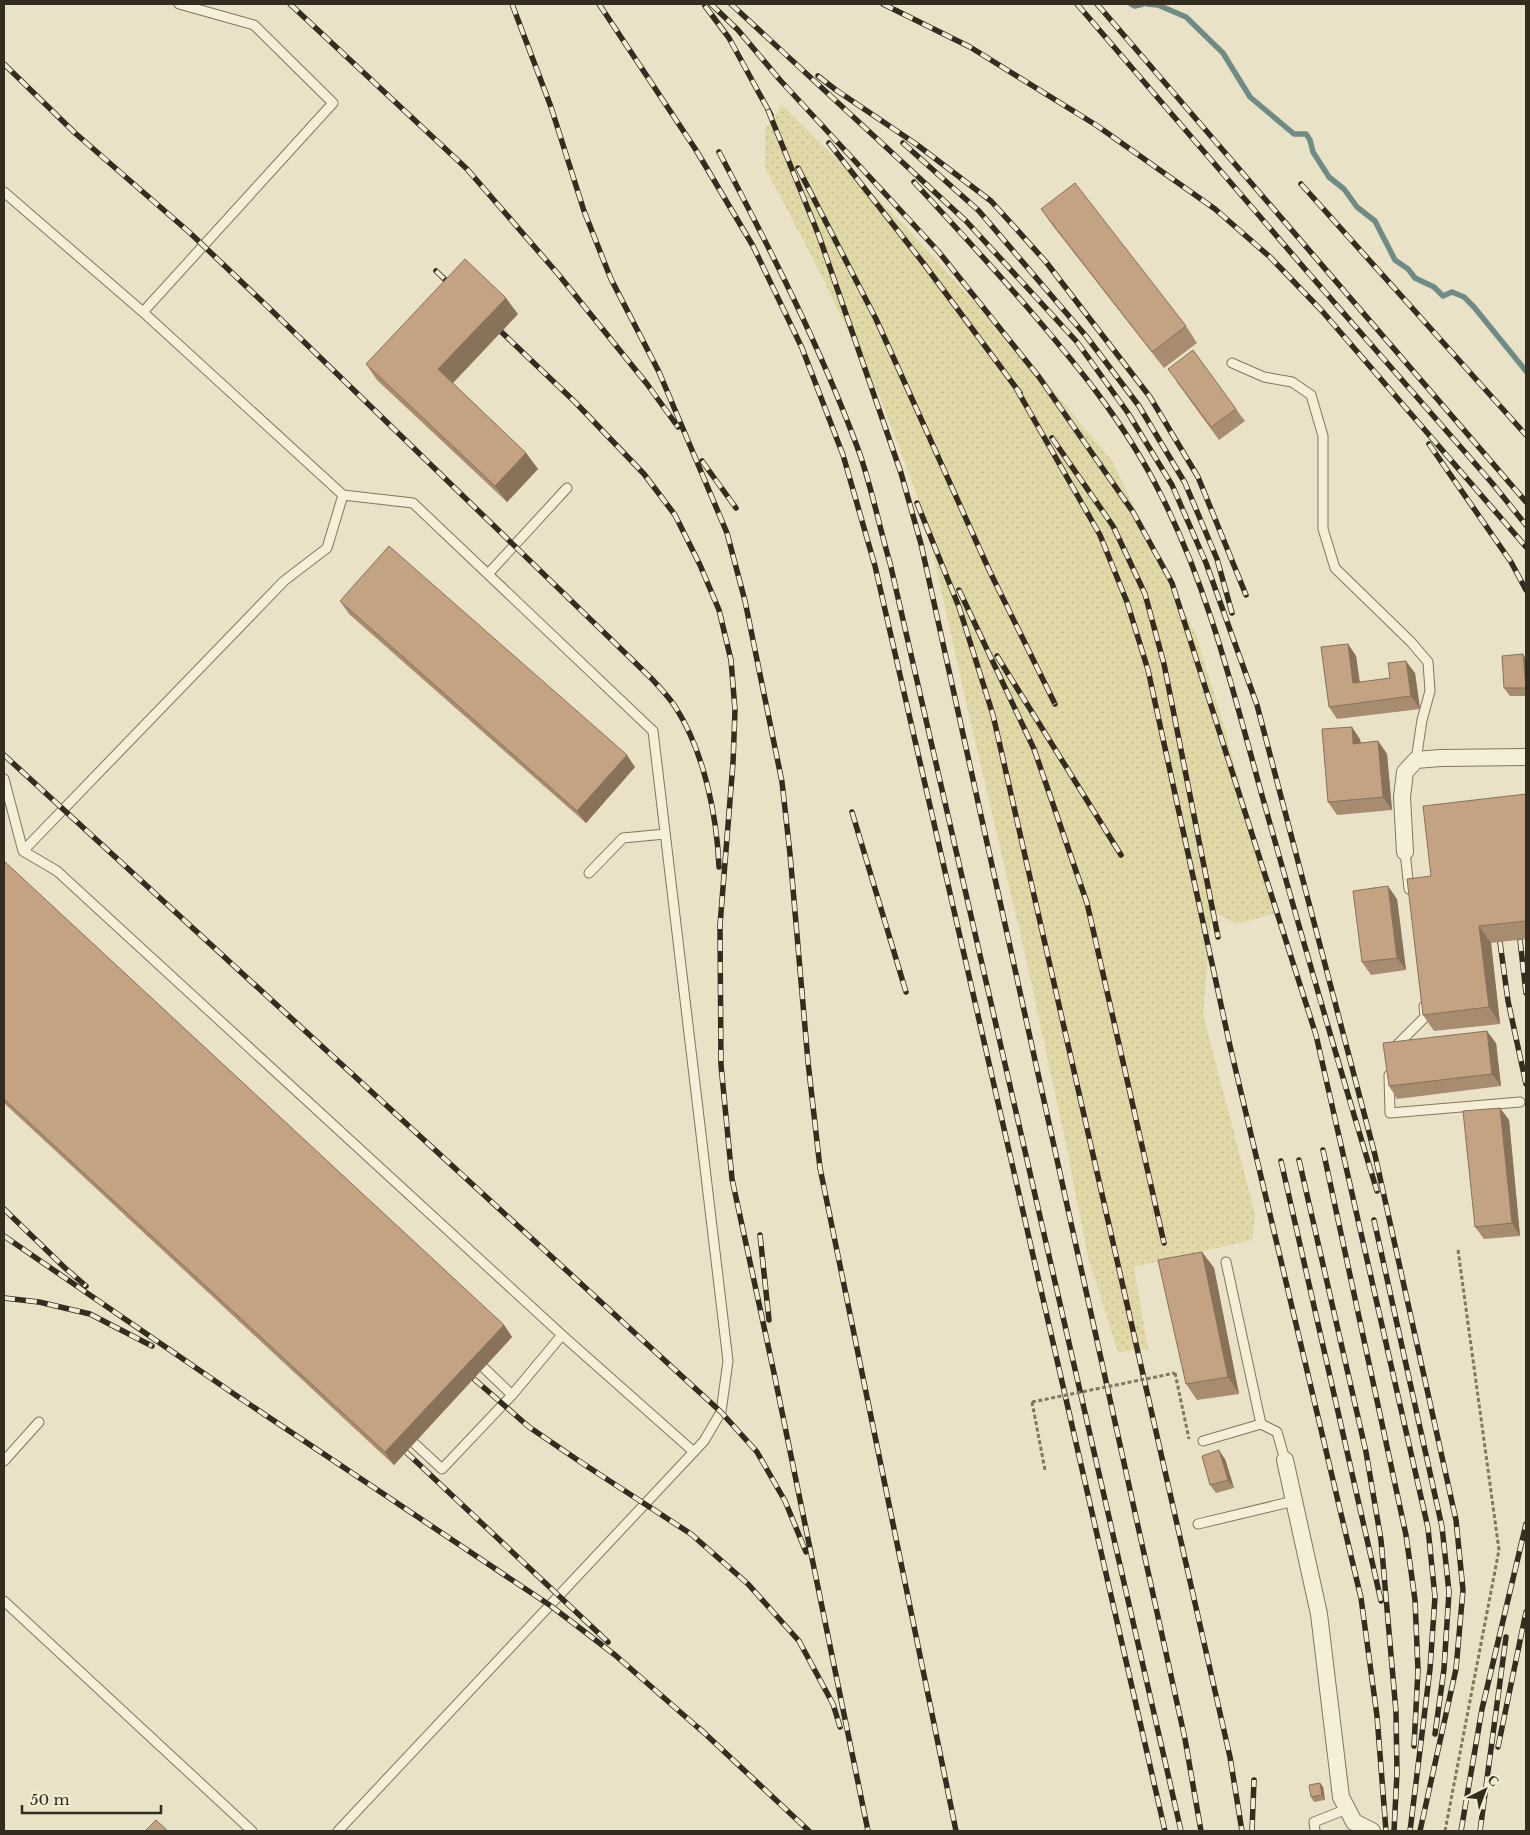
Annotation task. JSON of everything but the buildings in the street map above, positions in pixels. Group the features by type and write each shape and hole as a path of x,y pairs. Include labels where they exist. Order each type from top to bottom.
{"street":[{"path":"1404,852 1402,797 1405,772 1416,760 1526,757"},
{"path":"1286,1460 1320,1614 1340,1797 1354,1822 1372,1831"}],"lane":[{"path":"143,312 333,103 254,25 179,4"},
{"path":"4,192 143,312 343,495 413,503 653,731 728,1362 721,1412 704,1441 694,1452 338,1831"},
{"path":"1232,363 1264,377 1292,382 1311,395 1323,436 1323,529 1335,568 1411,642 1428,662 1430,690 1422,720 1416,760"},
{"path":"488,574 567,488"},
{"path":"24,851 284,582 327,548 343,495"},
{"path":"4,779 24,851 57,871 562,1335 694,1452"},
{"path":"589,873 623,838 665,834"},
{"path":"1404,852 1411,900"},
{"path":"1388,1054 1425,1017 1423,998"},
{"path":"1388,1064 1390,1113 1520,1102"},
{"path":"1226,1262 1261,1424"},
{"path":"414,1443 442,1469 512,1395 562,1335"},
{"path":"484,1368 512,1395"},
{"path":"4,1461 39,1422"},
{"path":"1203,1441 1261,1424 1277,1432 1286,1460"},
{"path":"1198,1524 1294,1501"},
{"path":"4,1601 252,1831"},
{"path":"1315,1831 1314,1822 1347,1809"}],"path":[{"path":"1445,1831 1499,1550 1458,1250"},
{"path":"1045,1470 1032,1402 1175,1373 1191,1444"}],"sand":[{"path":"782,105 907,228 1037,371 1112,461 1196,635 1223,723 1276,913 1237,924 1212,911 1203,1014 1255,1214 1252,1240 1134,1267 1148,1349 1118,1352 1088,1257 1025,954 925,517 880,397 818,268 765,168 765,130"}],"waterway":[{"path":"1131,4 1135,6 1143,4"},
{"path":"1147,4 1158,5 1186,17 1223,53 1250,97 1294,134 1306,134 1310,140 1313,152 1329,177 1344,189 1357,207 1375,221 1395,260 1408,269 1415,278 1434,287 1443,296 1452,292 1464,297 1526,371"}],"railway":[{"path":"290,4 467,169 558,274 647,384 678,427"},
{"path":"512,4 551,107 584,211 611,279 659,372 727,533 745,601 782,782 808,1062 820,1168 956,1831"},
{"path":"599,4 696,150 753,246 802,348 843,455 875,566 1165,1831"},
{"path":"711,4 738,30 780,80 938,251 1039,377 1133,512 1172,583 1316,1035 1428,1528 1435,1597 1430,1669 1410,1831"},
{"path":"731,4 966,221 1077,342 1128,413 1172,485 1206,563 1257,705 1375,1155 1456,1520 1463,1590 1456,1669 1420,1831"},
{"path":"883,4 970,47 1096,125 1215,209 1270,257 1322,311 1526,547"},
{"path":"1077,4 1492,483 1526,525"},
{"path":"1097,4 1526,502"},
{"path":"705,6 729,38 771,115"},
{"path":"4,64 75,133 189,232 268,307 662,689 674,704 686,725 701,764 712,806 719,867"},
{"path":"818,76 916,144 991,201 1046,262 1150,397 1198,477 1246,595"},
{"path":"768,110 819,236 901,473 921,544 1185,1739 1201,1831"},
{"path":"829,143 924,264 1020,393"},
{"path":"903,143 979,211 1086,336 1139,406 1185,483 1217,559 1232,613"},
{"path":"719,152 811,335 863,462 871,491 890,563 1181,1831"},
{"path":"798,168 876,319 990,572 1055,704"},
{"path":"914,182 1021,300 1060,345 1096,392 1146,466 1177,529 1193,567 1231,682 1319,995 1377,1191"},
{"path":"1301,184 1526,435"},
{"path":"436,271 456,290"},
{"path":"491,322 575,402 644,474 675,515 700,565 719,610 731,660 735,710 733,763 720,925 721,1065 732,1179 774,1373 868,1831"},
{"path":"1016,388 1100,535 1127,602 1148,670 1230,1046 1361,1598 1377,1716 1386,1831"},
{"path":"1052,438 1113,526 1145,594 1164,664 1218,937"},
{"path":"1429,444 1511,562 1526,590"},
{"path":"702,461 736,508"},
{"path":"917,503 959,607 993,715 1230,1757 1242,1831"},
{"path":"959,590 1034,749 1087,903 1164,1243"},
{"path":"997,656 1121,855"},
{"path":"4,755 721,1412 757,1452 785,1501 806,1552"},
{"path":"852,812 906,992"},
{"path":"1520,940 1526,993"},
{"path":"1500,942 1508,1001 1526,1084"},
{"path":"1323,1150 1406,1535 1415,1600 1418,1670 1414,1746"},
{"path":"1299,1160 1366,1452 1381,1540 1396,1712 1397,1773 1394,1831"},
{"path":"1281,1161 1381,1601"},
{"path":"4,1209 86,1286"},
{"path":"1374,1220 1442,1527 1449,1592 1444,1669 1435,1734"},
{"path":"760,1235 769,1320"},
{"path":"4,1236 234,1394 551,1606 615,1655 703,1732"},
{"path":"4,1298 39,1302 90,1314 152,1346"},
{"path":"474,1379 529,1427 691,1534 748,1584 799,1641 833,1704 840,1727"},
{"path":"406,1452 608,1642"},
{"path":"1461,1831 1482,1709 1526,1524"},
{"path":"1498,1747 1526,1612"},
{"path":"1480,1831 1506,1637"},
{"path":"699,1728 809,1831"},
{"path":"1252,1831 1254,1780"}]}
